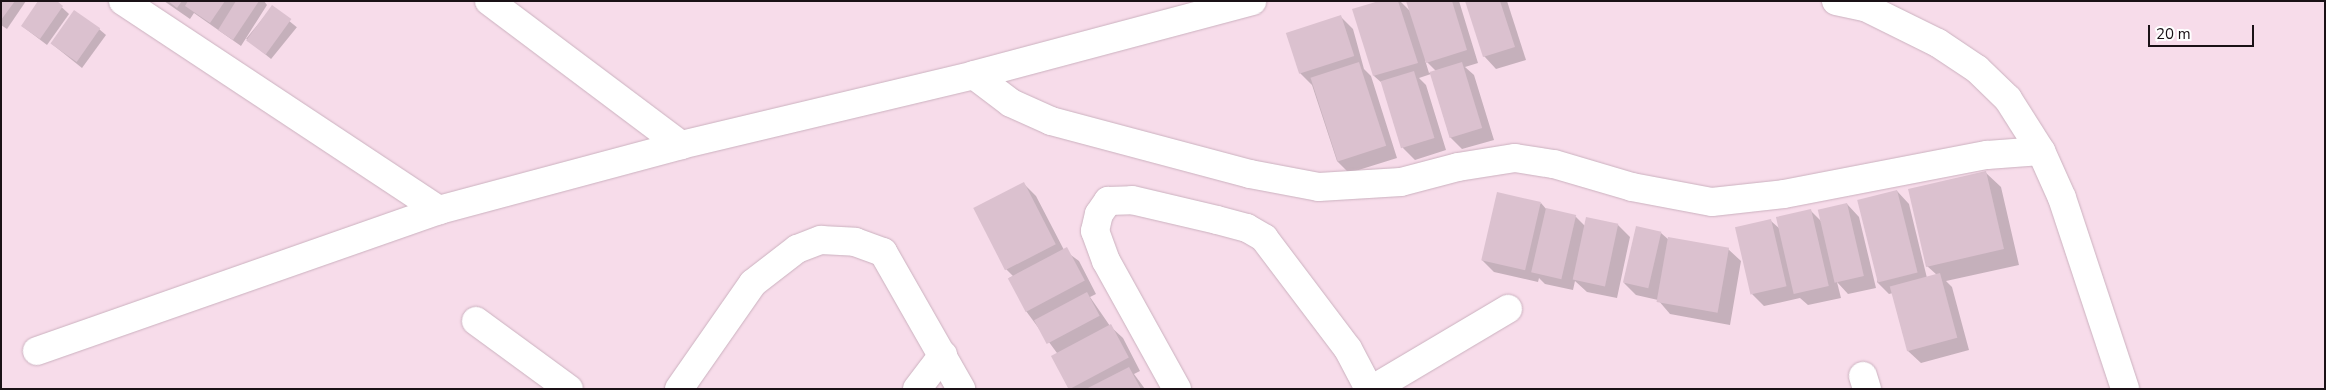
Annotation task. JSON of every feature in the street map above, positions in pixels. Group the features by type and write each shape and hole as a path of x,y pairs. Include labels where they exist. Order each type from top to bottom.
{"street":[{"path":"123,1 440,210"},
{"path":"489,1 681,145"},
{"path":"37,350 440,210 681,145 974,75 1252,1"},
{"path":"1836,1 1865,7 1938,43 1977,69 2008,99 2041,152 2062,198 2125,389"},
{"path":"974,75 1011,103 1051,121 1250,174 1319,187 1401,182 1458,167 1515,158 1554,164 1632,187 1712,202 1784,194 1987,155 2041,152"},
{"path":"1177,389 1100,246 1095,231 1099,214 1108,201 1132,200 1217,220 1247,228 1264,238 1348,349 1369,389"},
{"path":"679,389 754,283 797,249 820,240 855,242 883,252 961,389"},
{"path":"1373,389 1508,309"},
{"path":"476,321 569,389"},
{"path":"917,389 943,355"}],"building":[{"path":"1,1 15,1 1,20"},
{"path":"38,1 57,1 63,6 40,39 21,26"},
{"path":"168,1 182,1 177,8"},
{"path":"188,1 225,1 210,23 185,6"},
{"path":"236,1 259,1 233,40 218,30"},
{"path":"1379,1 1398,1 1418,63 1373,76 1352,9"},
{"path":"1406,1 1452,1 1467,50 1426,63"},
{"path":"1465,1 1500,1 1515,47 1483,57"},
{"path":"272,5 291,19 266,55 246,41"},
{"path":"74,10 100,28 77,62 50,44"},
{"path":"1341,15 1354,56 1299,74 1286,33"},
{"path":"1359,62 1386,146 1338,161 1310,78"},
{"path":"1462,62 1482,128 1450,138 1429,72"},
{"path":"1414,71 1434,138 1401,148 1381,81"},
{"path":"1986,171 2004,249 1926,267 1908,189"},
{"path":"1024,182 1056,244 1005,270 973,208"},
{"path":"1897,190 1918,272 1878,282 1857,200"},
{"path":"1497,192 1541,202 1525,270 1481,260"},
{"path":"1847,203 1864,276 1835,283 1818,210"},
{"path":"1546,208 1576,215 1561,279 1531,272"},
{"path":"1811,209 1829,286 1794,294 1776,217"},
{"path":"1586,217 1618,224 1605,286 1573,280"},
{"path":"1771,219 1787,286 1750,295 1735,227"},
{"path":"1636,226 1661,232 1648,288 1623,283"},
{"path":"1668,237 1729,248 1718,313 1657,302"},
{"path":"1067,247 1085,281 1026,312 1008,278"},
{"path":"1940,273 1957,338 1907,351 1890,286"},
{"path":"1087,292 1100,316 1047,344 1034,320"},
{"path":"1111,324 1129,358 1069,389 1051,356"},
{"path":"1129,367 1141,389 1086,389"}]}
